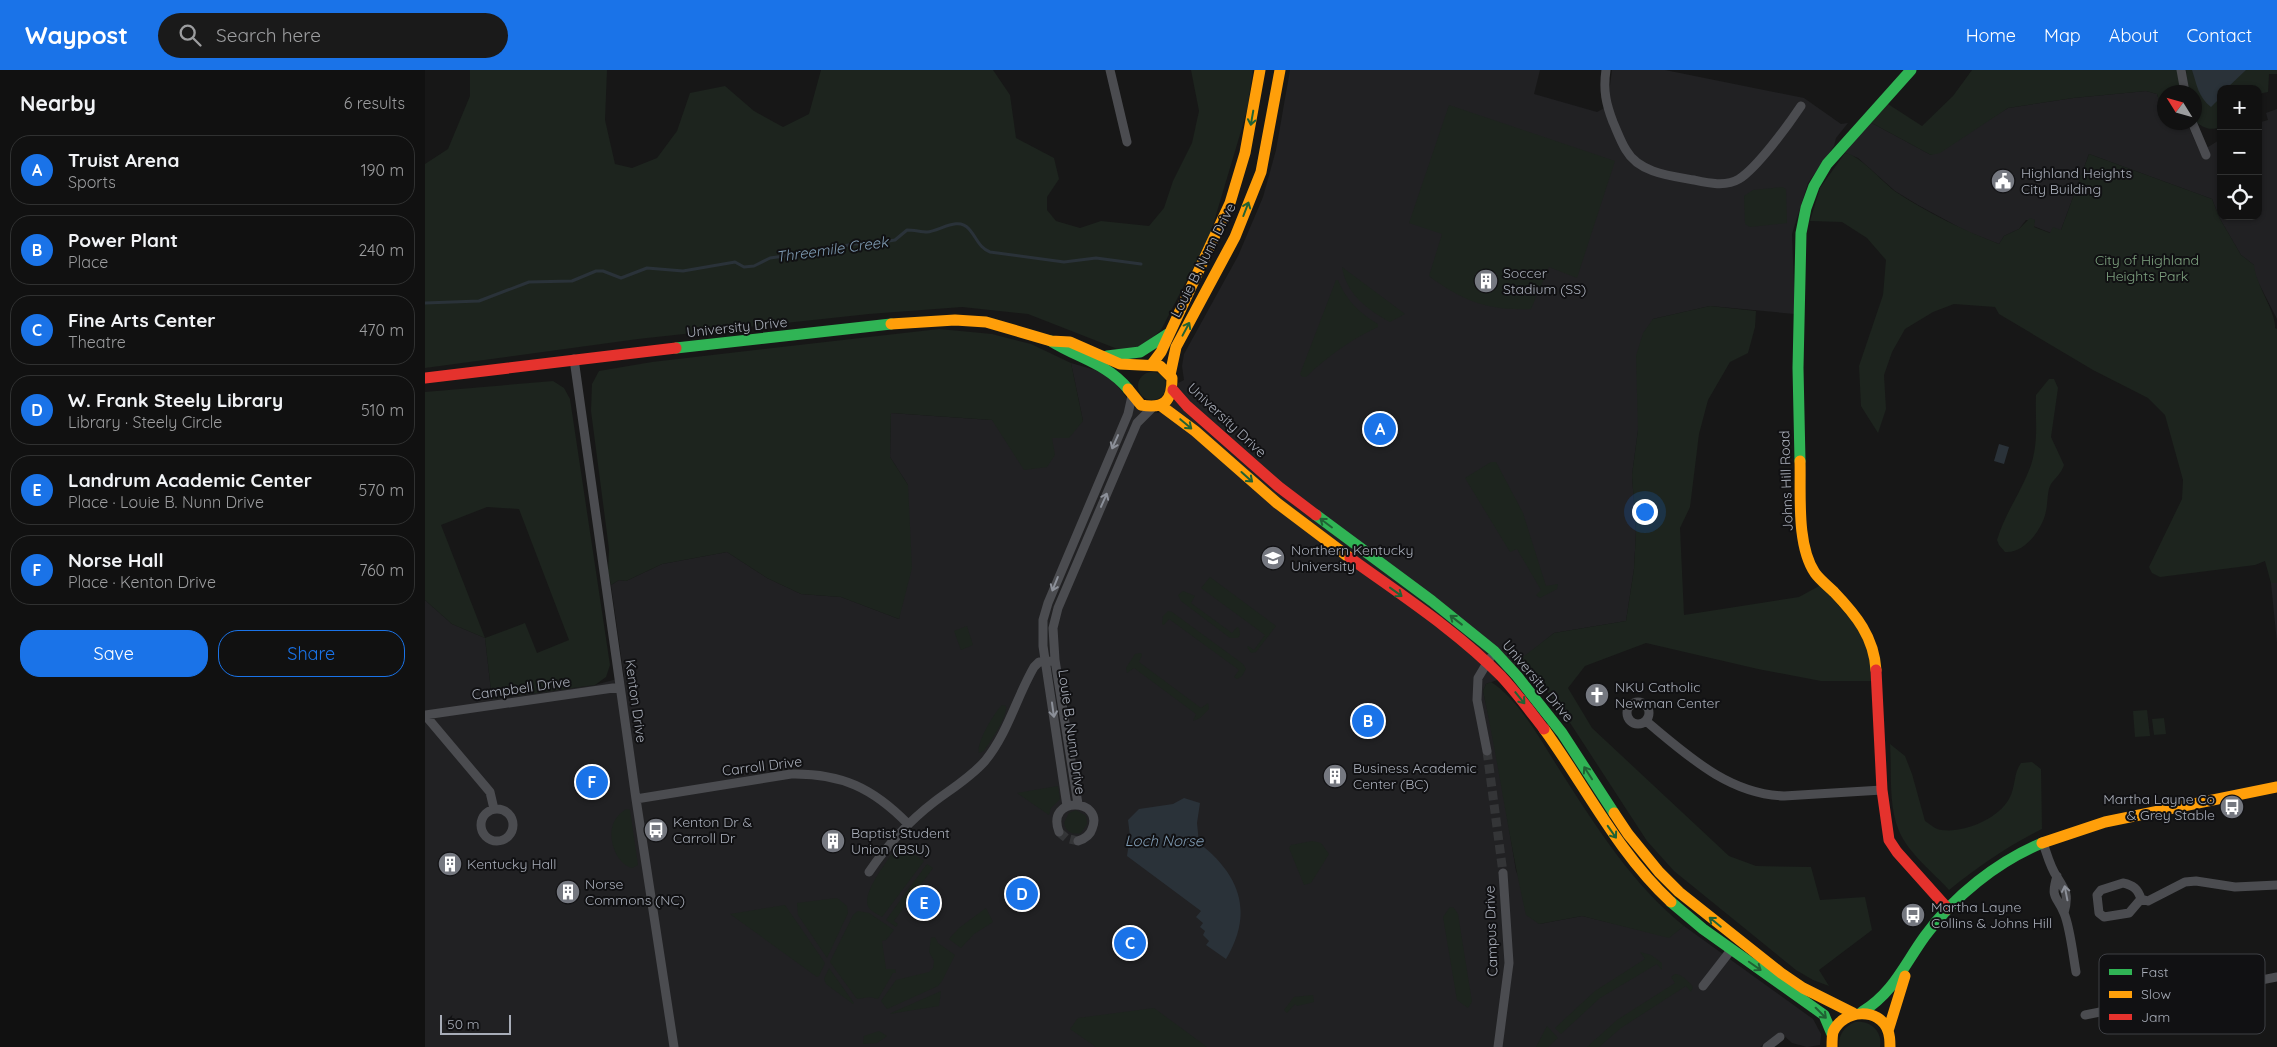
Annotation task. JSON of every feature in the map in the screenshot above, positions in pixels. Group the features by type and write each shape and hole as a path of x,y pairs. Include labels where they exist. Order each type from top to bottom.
{"street":[{"path":"1110,70 1127,142"},
{"name":"Louie B. Nunn Drive","path":"1149,364 1161,352 1230,203 1245,152 1260,70"},
{"name":"Louie B. Nunn Drive","path":"1170,375 1177,347 1235,237 1261,172 1280,70"},
{"path":"1606,70 1604,83 1606,104 1630,156 1649,169 1667,176 1725,184 1738,179 1789,124 1801,106"},
{"name":"Johns Hill Road","path":"1911,70 1827,164 1814,186 1806,208 1801,233 1797,389 1801,529 1806,551 1815,572 1856,615 1875,652 1881,790 1889,840 1897,852 1948,909"},
{"path":"2181,70 2184,85"},
{"path":"2195,130 2206,155"},
{"name":"University Drive","path":"425,378 574,359 924,321 986,322 1051,341 1071,342 1120,364 1149,364 1163,367 1170,375 1173,390 1199,416 1279,487 1432,601 1494,651 1546,711 1628,834 1659,872 1679,892 1781,974 1803,988 1880,1020 1888,1031"},
{"path":"1102,356 1131,356 1145,352 1170,333"},
{"name":"University Drive","path":"1051,341 1067,351 1102,366 1118,377 1141,405 1157,406 1211,445 1268,496 1487,662 1508,684 1535,718 1624,850 1648,878 1684,914 1731,950 1819,1011 1828,1021 1832,1034"},
{"name":"Kenton Drive","path":"574,359 636,799 674,1047"},
{"path":"1131,393 1133,374 1149,364"},
{"name":"University Drive","path":"1157,406 1170,397 1173,390"},
{"name":"Louie B. Nunn Drive","path":"1078,804 1051,661 1043,646 1043,620 1048,603 1128,414 1131,393"},
{"name":"Louie B. Nunn Drive","path":"1067,806 1051,661 1053,628 1059,608 1137,423 1157,406"},
{"path":"1487,751 1477,700 1478,678 1494,651"},
{"name":"Louie B. Nunn Drive","path":"869,872 886,848 908,824 984,762 1006,729 1034,667 1039,662 1051,661"},
{"name":"Campbell Drive","path":"425,715 620,687"},
{"name":"Campbell Drive","path":"425,715 490,792 493,809"},
{"path":"1646,721 1722,780 1747,790 1769,796 1784,796 1881,790"},
{"name":"Carroll Drive","path":"636,799 791,774 813,774 840,779 871,792 908,824"},
{"path":"1832,1047 1832,1034 1841,1022 1879,1002 1889,992 1920,942 1948,909 1991,872 2043,843 2109,820 2277,787"},
{"path":"1059,832 1057,819 1067,806 1078,804 1089,809 1094,824 1088,836 1077,841"},
{"path":"2043,843 2057,876 2064,884 2068,900 2065,913 2076,972"},
{"name":"Campus Drive","path":"1498,1047 1509,963 1503,873"},
{"path":"2141,899 2148,901 2185,882 2195,881 2235,887 2277,885"},
{"path":"2123,883 2131,885 2138,891 2141,899 2129,913 2108,918 2099,913 2096,898 2101,890 2123,883"},
{"path":"1703,986 1731,950"},
{"path":"1890,1047 1888,1031 1910,959"},
{"path":"2085,1014 2099,1011"},
{"path":"1767,1047 1780,1037"}],"shaded area":[{"name":"Northern Kentucky University","path":"1290,70 1540,70 1534,94 1597,112 1612,104 1609,93 1612,70 1665,70 1804,98 1841,124 1848,123 1836,138 1834,146 1808,183 1792,234 1795,314 1710,306 1653,319 1632,475 1636,532 1634,569 1626,621 1554,633 1497,680 1486,684 1483,691 1496,749 1516,871 1539,924 1582,916 1669,937 1684,926 1813,1019 1821,1034 1820,1045 1807,1047 1792,1043 1780,1032 1760,1047 425,1047 425,600 452,624 485,638 492,699 595,685 624,677 611,585 619,580 626,581 662,564 727,552 767,578 801,594 841,597 899,619 908,485 890,457 891,413 992,420 1052,438 1083,421 1071,363 1095,370 1112,379 1134,407 1139,410 1158,413 1169,407 1175,399 1178,383 1184,380 1182,366 1184,354 1238,256 1263,197 1276,150"},
{"path":"2146,91 2157,94 2157,130 2190,130 2200,152 2217,141 2217,212 2212,199 2089,154 2061,230 2051,233 2033,226 2035,220 2026,220 2019,229 2004,236 1999,244 1966,231 1918,205 1895,191 1858,158 1845,153 1870,122 1931,155 2008,108 2073,98"},
{"path":"2277,109 2277,319 2254,274 2254,265 2241,255 2221,220 2262,220 2262,122 2268,120 2266,113"},
{"path":"2271,583 2277,583 2277,643"}],"green space":[{"path":"470,70 607,70 605,120 615,164 632,168 657,158 677,131 690,93 725,86 754,111 783,127 809,114 821,70 993,70 1010,95 1016,138 1054,158 1059,179 1047,197 1047,210 1056,221 1080,228 1101,221 1149,226 1164,208 1173,181 1192,143 1199,111 1191,70 1253,70 1247,111 1210,235 1161,330 1140,348 1120,350 1028,314 962,307 869,314 638,339 425,368 425,164 448,149 470,96"},
{"path":"1972,70 2177,70 2180,85 2157,85 2157,94 2146,91 2073,98 2008,108 1940,153 1931,155 1870,122 1888,104 1922,126 1953,96"},
{"path":"2186,70 2277,70 2277,74 2269,74 2268,92 2262,93 2262,85 2217,85 2217,128 2210,129 2202,126 2202,85 2188,85"},
{"path":"1449,105 1615,161 1577,278 1549,267 1531,309 1502,308 1477,303 1453,292 1429,276 1442,234 1409,223"},
{"name":"City of Highland Heights Park","path":"1845,153 1864,164 1890,188 1921,207 1959,227 1999,244 2004,236 2019,229 2030,218 2035,220 2034,227 2050,233 2053,227 2061,230 2089,154 2212,199 2217,212 2217,220 2221,220 2241,255 2254,265 2258,280 2273,315 2275,328 2277,329 2277,583 2271,583 2265,561 2255,565 2160,577 2152,573 2149,567 2182,499 2183,480 2165,415 2148,398 2093,370 1999,314 1995,307 1954,304 1933,312 1905,329 1892,352 1884,375 1886,409 1878,433 1861,406 1859,366 1883,295 1886,260 1867,238 1842,222 1810,221 1820,188"},
{"path":"1782,187 1786,189 1787,223 1750,227 1745,224 1744,196 1753,190"},
{"path":"1342,267 1405,314 1390,322 1374,312 1353,293 1344,277"},
{"path":"1336,280 1338,280 1345,294 1354,305 1378,324 1378,327 1349,343 1331,355 1306,377 1302,377 1300,374"},
{"path":"1710,306 1756,311 1755,327 1748,353 1730,362 1708,400 1699,434 1690,507 1680,528 1684,615 1799,597 1821,585 1857,627 1868,649 1873,681 1821,681 1758,669 1646,643 1585,666 1568,688 1592,728 1729,856 1756,866 1811,867 1820,900 1865,897 1872,930 1819,970 1829,986 1813,980 1796,970 1674,871 1647,841 1563,712 1532,672 1519,660 1554,633 1626,621 1634,569 1636,532 1632,475 1638,430 1636,356 1643,333 1653,319"},
{"path":"939,329 992,334 1031,344 1071,363 1083,421 1069,438 1052,438 1055,455 1047,467 1024,470 992,420 891,413 890,457 908,485 912,568 899,619 841,597 801,594 767,578 727,552 662,564 626,581 619,580 611,585 608,571 609,549 591,411 592,384 599,371 652,362"},
{"path":"1152,372 1162,376 1166,386 1162,396 1152,400 1142,396 1138,386 1142,376"},
{"path":"2049,379 2054,379 2058,388 2051,437 2064,465 2051,484 2047,508 2037,532 2032,539 2019,549 2005,552 1997,540 2031,465 2036,439 2036,395"},
{"path":"553,381 564,388 570,399 610,665 606,677 595,685 492,699 485,638 452,624 425,600 425,392","holes":["487,507 519,509 569,640 537,653 525,623 485,638 441,525"]},
{"path":"1491,462 1496,462 1523,513 1546,586 1558,584 1557,589 1540,598 1536,595 1541,590 1517,549 1510,552 1465,478"},
{"path":"1210,577 1276,626 1256,652 1251,653 1247,647 1254,650 1265,635 1201,588"},
{"path":"1183,591 1195,596 1191,603 1232,633 1237,627 1239,628 1240,635 1238,638 1230,638 1181,601 1178,595"},
{"path":"1168,611 1243,664 1246,669 1242,676 1237,679 1234,677 1239,670 1169,619 1164,625 1162,624 1163,616"},
{"path":"967,626 973,645 961,650 954,631"},
{"path":"1141,653 1139,662 1201,708 1208,703 1209,709 1200,718 1193,721 1196,714 1134,668 1127,673 1126,668 1135,654"},
{"path":"1491,682 1502,690 1521,711 1588,814 1632,874 1665,910 1684,926 1669,938 1582,916 1539,924 1526,915 1483,691 1486,684"},
{"path":"1002,705 1006,706 1006,711 1001,723 984,751 979,753 980,742 990,721"},
{"path":"2147,710 2150,736 2135,737 2133,711"},
{"path":"2164,718 2166,734 2154,735 2152,719"},
{"path":"1890,744 1905,756 1925,821 1940,830 1970,827 1997,813 2009,799 2018,767 2021,763 2032,762 2041,769 2042,829 1994,857 1949,890 1915,855 1899,831 1893,810"},
{"path":"1058,786 1060,799 1051,808 1049,815 1017,793"},
{"path":"626,809 630,810 638,865 632,868 627,866 618,857 613,846 611,834 614,822"},
{"path":"1076,810 1086,816 1087,824 1081,833 1078,834 1068,831 1064,823 1069,813"},
{"path":"1312,841 1321,843 1329,854 1311,883 1304,885 1289,848 1291,845"},
{"path":"899,844 924,861 882,917 869,908 867,902 868,894 877,876"},
{"path":"927,864 933,868 894,921 898,924 896,927 886,920"},
{"path":"837,898 847,906 848,913 827,958 798,915 797,903"},
{"path":"785,905 825,963 817,977 730,914"},
{"path":"1450,907 1454,908 1458,914 1472,1002 1468,1008 1457,1000 1443,917"},
{"path":"986,908 993,922 974,934 961,948 949,939 959,928"},
{"path":"858,911 869,913 894,930 886,940 882,941 886,969 895,969 896,973 893,973 878,999 870,997 857,999 830,962 853,915"},
{"path":"935,937 938,943 955,955 942,981 938,986 887,1009 881,1001 896,980 929,972 933,968 934,961 929,952 931,938"},
{"path":"1640,952 1651,955 1662,963 1662,970 1657,964 1600,998 1561,1034 1555,1028 1595,991 1645,959"},
{"path":"829,968 853,1004 826,984 824,979"},
{"path":"1675,974 1683,977 1693,987 1691,992 1686,986 1621,1028 1599,1047 1587,1047 1617,1020 1675,983 1671,977"},
{"path":"941,991 939,1006 889,1014"},
{"path":"1313,995 1314,1002 1297,1006 1295,1004 1287,1013 1284,1010 1294,997"},
{"path":"1154,1008 1207,1047 1096,1047 1070,1029 1078,1018"},
{"path":"1855,1022 1866,1023 1874,1028 1879,1036 1880,1047 1839,1047 1843,1032"},
{"path":"1547,1026 1558,1038 1548,1047 1536,1047"},
{"path":"879,1031 887,1036 877,1043 863,1044 864,1036"}],"water":[{"path":"2192,70 2246,70 2230,85 2217,85 2217,101 2211,107 2202,96 2202,85 2197,85"},
{"path":"1999,444 2009,447 2004,464 1994,461"},
{"name":"Loch Norse","path":"1184,798 1200,803 1197,823 1199,843 1224,868 1233,881 1238,895 1241,910 1239,926 1235,942 1226,959 1206,945 1209,941 1203,935 1205,931 1200,927 1203,923 1196,917 1201,911 1127,856 1130,836 1128,820 1139,809 1173,804"}],"waterway":[{"name":"Threemile Creek","path":"425,303 479,301 529,282 572,281 596,271 603,271 621,278 647,268 683,271 735,262 744,267 754,266 770,258 854,244 870,244 895,240 907,230 927,232 954,224 965,225 981,245 990,252 1064,262 1096,258 1141,264"}],"tunnel":[{"path":"1487,751 1503,873"},
{"path":"1059,832 1066,838 1078,841"}],"traffic: fast":[{"path":"1800,461 1798,368 1801,233 1806,208 1814,186 1827,164 1911,70"},
{"path":"676,348 891,324"},
{"path":"1107,356 1140,352 1168,334"},
{"path":"1051,341 1102,367 1120,380 1128,389"},
{"path":"1316,515 1432,601 1494,651 1517,676 1562,733 1614,813"},
{"path":"1862,1012 1890,987 1925,936 1949,907 1993,870 2042,843"},
{"path":"1671,902 1703,929 1824,1015 1832,1034"}],"traffic: slow":[{"path":"1152,364 1161,352 1230,203 1245,153 1260,70"},
{"path":"1170,375 1176,347 1235,237 1261,172 1280,70"},
{"path":"891,324 955,320 986,322 1051,341 1070,342 1120,364 1160,366 1172,378 1169,398 1156,406 1141,405 1128,389"},
{"path":"1160,405 1195,431 1277,503 1350,558"},
{"path":"1800,461 1802,534 1809,561 1817,576 1834,592 1863,627 1872,647 1876,670"},
{"path":"1544,729 1619,841 1652,883 1671,902"},
{"path":"2042,843 2105,822 2277,787"},
{"path":"1614,813 1628,834 1659,872 1679,892 1781,973 1803,988 1853,1013"},
{"path":"1888,1031 1905,976"},
{"path":"1832,1047 1833,1032 1838,1024 1853,1015 1861,1014 1870,1015 1884,1023 1889,1033 1890,1047"}],"traffic: jam":[{"path":"425,378 676,348"},
{"path":"1173,390 1187,406 1279,487 1316,515"},
{"path":"1350,558 1466,644 1507,682 1544,729"},
{"path":"1876,670 1882,790 1889,840 1897,852 1948,909"}],"place":[{"name":"Highland Heights City Building","path":"2003,181"},
{"name":"Soccer Stadium (SS)","path":"1486,281"},
{"name":"Truist Arena","path":"1380,429"},
{"name":"Northern Kentucky University","path":"1273,558"},
{"name":"NKU Catholic Newman Center","path":"1597,695"},
{"name":"Power Plant","path":"1368,721"},
{"name":"Business Academic Center (BC)","path":"1335,776"},
{"name":"Norse Hall","path":"592,782"},
{"name":"Martha Layne Co & Grey Stable","path":"2232,807"},
{"name":"Kenton Dr & Carroll Dr","path":"656,830"},
{"name":"Baptist Student Union (BSU)","path":"833,841"},
{"name":"Kentucky Hall","path":"450,864"},
{"name":"Norse Commons (NC)","path":"568,892"},
{"name":"W. Frank Steely Library","path":"1022,894"},
{"name":"Landrum Academic Center","path":"924,903"},
{"name":"Martha Layne Collins & Johns Hill","path":"1913,915"},
{"name":"Fine Arts Center","path":"1130,943"}]}
